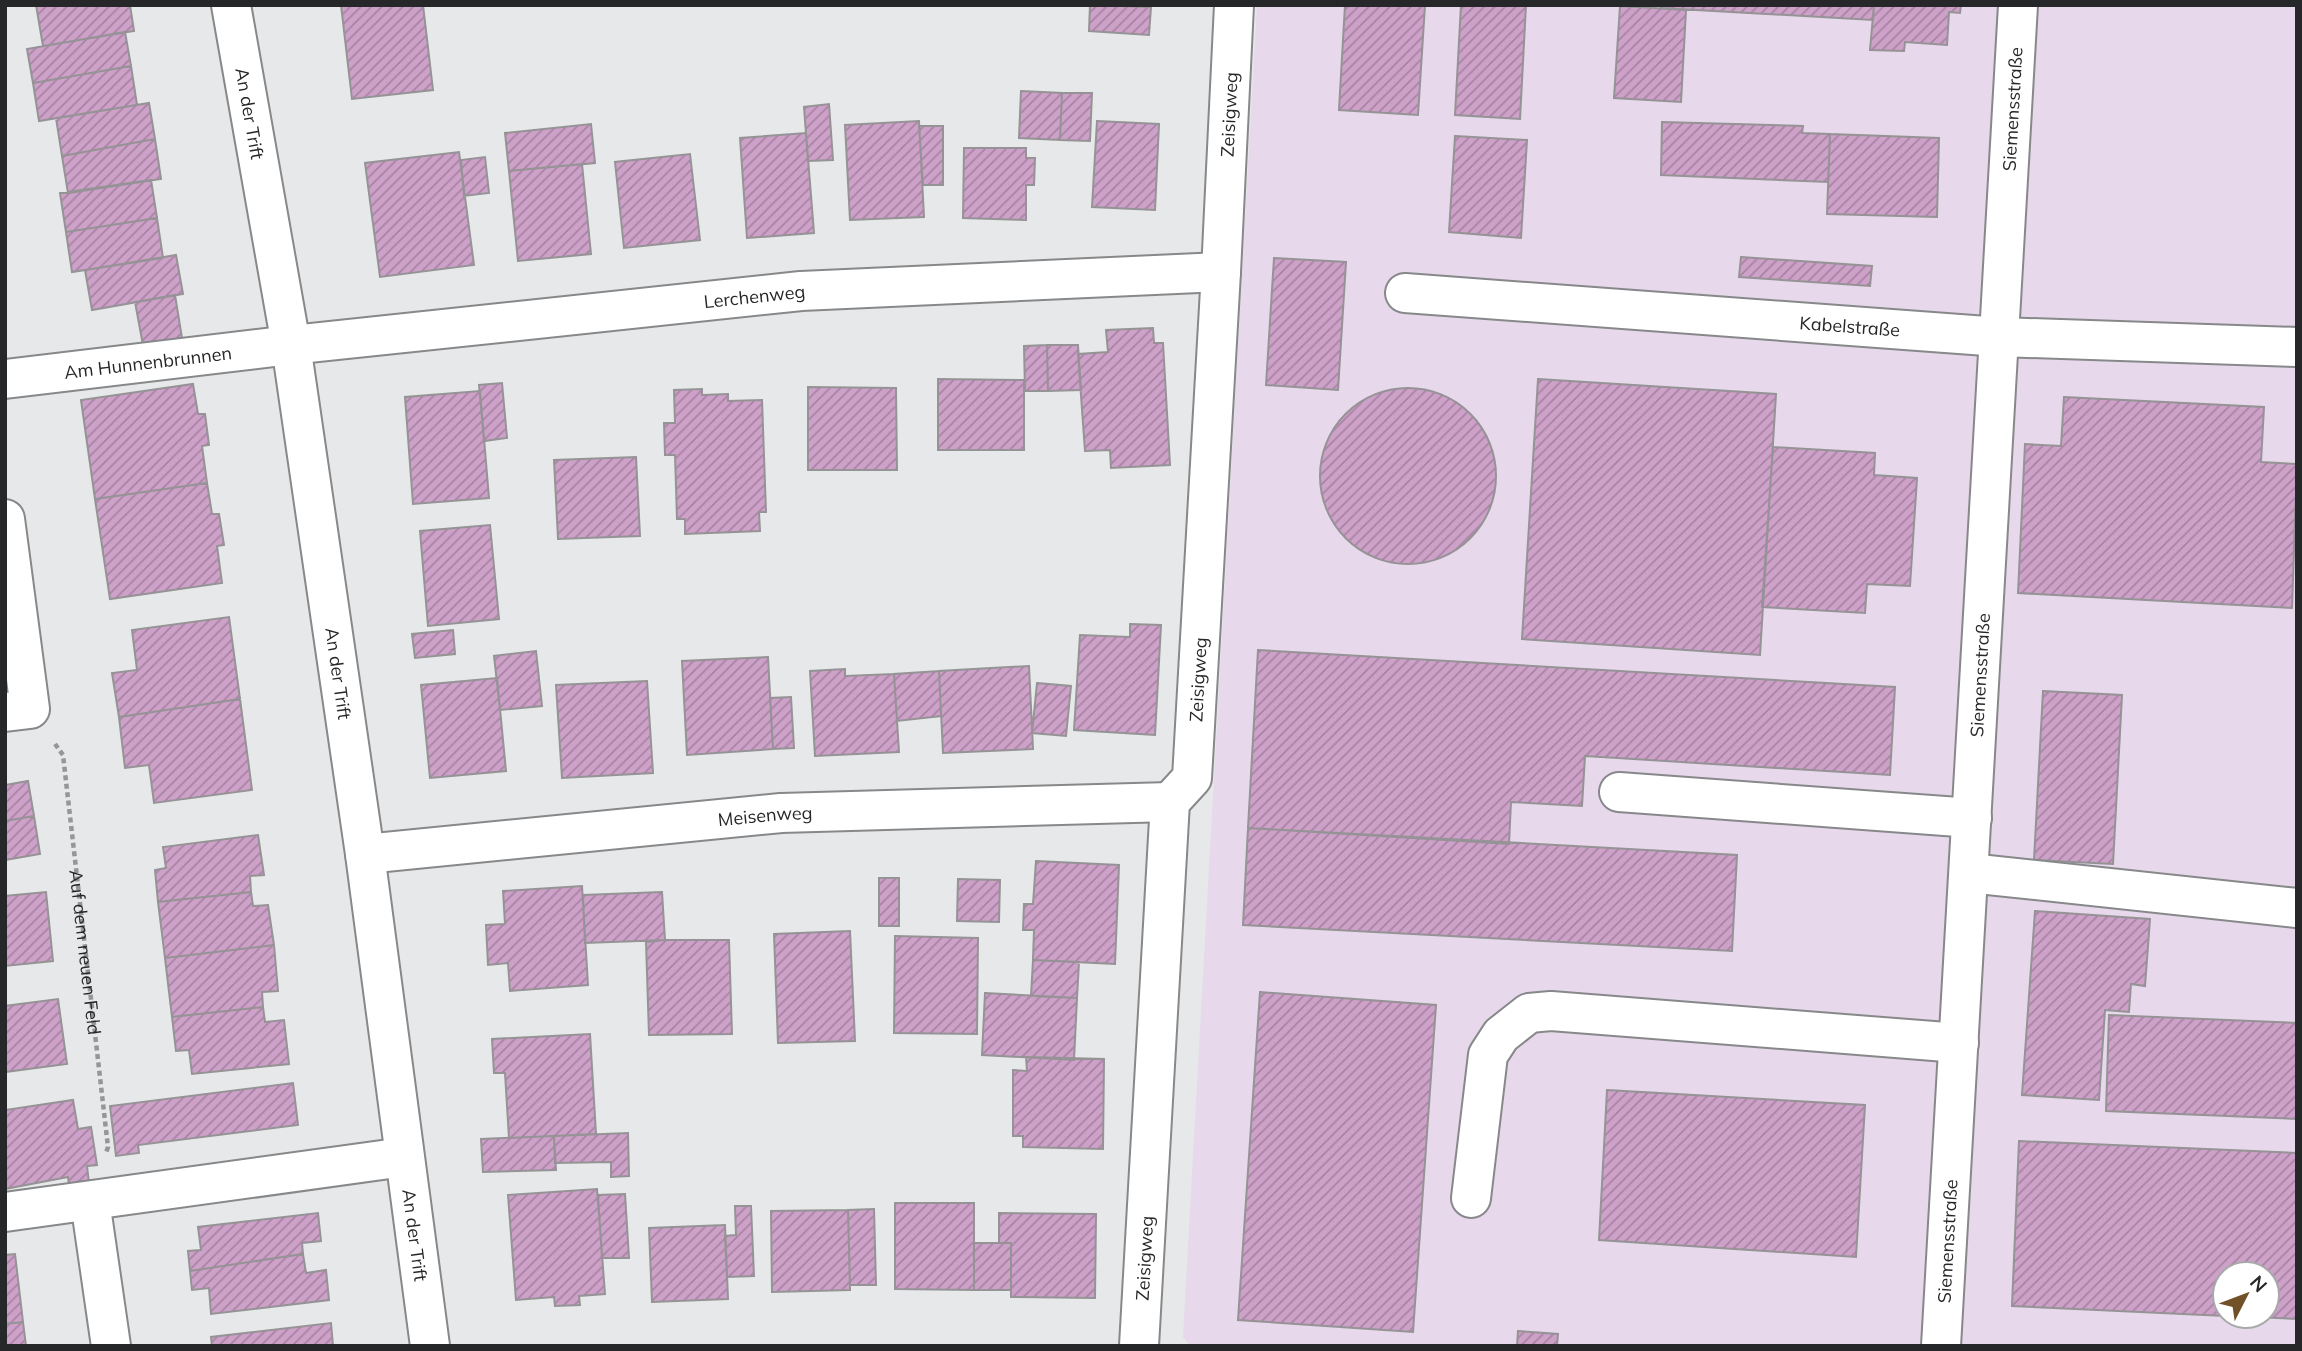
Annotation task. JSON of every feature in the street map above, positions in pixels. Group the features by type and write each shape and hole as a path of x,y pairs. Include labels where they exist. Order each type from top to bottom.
{"street":[{"name":"An der Trift","path":"231,5 291,345 365,854 430,1346"},
{"name":"Zeisigweg","path":"1139,1346 1170,802 1192,778 1234,5"},
{"name":"Siemensstraße","path":"1941,1346 2018,5"},
{"name":"Lerchenweg","path":"291,345 801,291 1221,272"},
{"name":"Kabelstraße","path":"1405,293 2000,337 2297,347"},
{"name":"Am Hunnenbrunnen","path":"5,379 291,345"},
{"path":"5,519 18,711"},
{"path":"1619,792 1972,818"},
{"name":"Meisenweg","path":"365,854 781,813 1170,802"},
{"path":"1969,873 2297,908"},
{"path":"1471,1198 1488,1055 1502,1035 1529,1013 1551,1011 1959,1044"},
{"path":"5,1212 404,1157"},
{"path":"90,1200 111,1346"}],"path":[{"name":"Auf dem neuen Feld","path":"18,711 64,755 108,1147 90,1200"}],"shaded area":[{"path":"1257,5 2297,5 2297,1346 1190,1346 1183,1337"}],"building":[{"path":"36,5 130,5 134,31 43,46"},
{"path":"341,5 423,5 433,90 352,99"},
{"path":"1090,5 1151,7 1149,35 1089,31"},
{"path":"1345,5 1425,5 1418,115 1339,110"},
{"path":"1461,5 1526,5 1520,119 1455,115"},
{"path":"1661,5 1874,5 1873,20 1661,8"},
{"path":"1874,5 1961,5 1960,13 1949,12 1947,45 1905,42 1904,51 1870,50"},
{"path":"1620,6 1686,10 1681,102 1614,98"},
{"path":"125,32 131,66 33,83 27,49"},
{"path":"131,66 137,105 39,121 33,83"},
{"path":"1021,91 1062,93 1060,140 1019,138"},
{"path":"1062,93 1092,93 1090,141 1060,140"},
{"path":"149,103 155,139 62,156 56,118"},
{"path":"829,104 833,160 808,161 804,107"},
{"path":"919,121 924,217 850,220 845,125"},
{"path":"1097,121 1159,124 1155,210 1092,207"},
{"path":"1662,122 1803,126 1802,133 1830,134 1828,182 1661,175"},
{"path":"591,124 595,163 509,171 505,133"},
{"path":"919,126 943,126 943,185 923,185"},
{"path":"806,133 814,233 747,238 740,138"},
{"path":"1830,134 1939,138 1937,217 1827,214"},
{"path":"1455,136 1527,140 1521,238 1449,232"},
{"path":"155,139 161,179 68,193 62,156"},
{"path":"964,148 1026,148 1026,158 1035,158 1034,185 1026,185 1026,220 963,218"},
{"path":"459,152 474,265 380,277 365,163"},
{"path":"690,154 700,240 624,248 615,162"},
{"path":"485,157 489,193 464,196 461,160"},
{"path":"582,164 591,254 518,261 509,171"},
{"path":"151,180 157,218 66,232 60,193"},
{"path":"157,218 163,258 72,272 66,232"},
{"path":"176,255 183,294 92,310 85,270"},
{"path":"1741,257 1872,266 1870,286 1739,277"},
{"path":"1274,258 1346,262 1338,390 1266,385"},
{"path":"175,295 182,338 143,345 135,302"},
{"path":"1153,328 1154,343 1163,343 1170,465 1111,468 1110,450 1085,451 1078,354 1108,352 1106,330"},
{"path":"1047,345 1078,345 1081,390 1048,391"},
{"path":"1047,345 1048,391 1025,391 1024,346"},
{"path":"938,379 1024,380 1024,450 938,450"},
{"path":"1538,379 1776,394 1760,655 1522,639"},
{"path":"502,383 507,438 484,441 479,385"},
{"path":"193,384 198,414 205,414 209,445 202,446 207,483 95,499 81,400"},
{"path":"808,387 896,388 897,470 808,470"},
{"path":"1408,388 1442,395 1470,414 1489,442 1496,476 1489,510 1470,538 1442,557 1408,564 1374,557 1346,538 1327,510 1320,476 1327,442 1346,414 1374,395"},
{"path":"702,389 702,395 728,394 728,401 762,400 766,512 759,512 760,531 685,534 685,519 677,519 675,455 665,455 664,423 675,423 674,390"},
{"path":"480,391 489,498 413,504 405,397"},
{"path":"2064,397 2264,407 2261,462 2297,464 2292,608 2018,593 2025,444 2061,446"},
{"path":"1773,447 1875,453 1874,475 1917,478 1910,586 1867,584 1865,613 1762,607"},
{"path":"636,457 640,536 558,539 554,460"},
{"path":"207,483 212,514 219,514 224,545 217,546 222,583 110,599 95,499"},
{"path":"490,525 499,619 428,626 420,531"},
{"path":"229,617 240,699 119,717 112,673 137,670 132,630"},
{"path":"1130,624 1161,625 1155,735 1074,730 1080,635 1130,637"},
{"path":"453,630 455,654 415,658 412,634"},
{"path":"1258,650 1895,687 1890,775 1585,756 1582,806 1511,802 1509,844 1248,828"},
{"path":"536,651 542,706 500,710 494,656"},
{"path":"768,657 773,749 687,755 682,661"},
{"path":"1029,666 1033,749 943,753 939,671"},
{"path":"845,669 845,676 894,674 899,752 815,756 810,671"},
{"path":"939,671 941,716 897,721 894,674"},
{"path":"497,678 506,771 430,778 421,685"},
{"path":"647,681 653,773 562,778 556,685"},
{"path":"1037,683 1071,686 1066,736 1032,733"},
{"path":"2043,691 2122,695 2113,864 2034,860"},
{"path":"791,697 794,748 773,749 770,698"},
{"path":"240,699 252,790 154,803 149,765 125,768 119,717"},
{"path":"28,781 34,816 5,821 5,785"},
{"path":"34,816 40,854 5,860 5,821"},
{"path":"1248,828 1737,855 1732,951 1243,925"},
{"path":"258,835 264,875 250,876 251,892 158,902 155,870 166,868 163,847"},
{"path":"1036,861 1119,865 1115,964 1033,960 1034,930 1023,930 1024,904 1033,904"},
{"path":"879,878 899,878 899,926 879,926"},
{"path":"958,879 1000,880 999,922 957,921"},
{"path":"582,886 588,985 510,991 508,963 488,965 486,925 505,924 503,891"},
{"path":"46,892 53,961 5,966 5,896"},
{"path":"251,892 253,906 268,905 274,945 165,958 158,902"},
{"path":"662,892 665,940 585,943 583,895"},
{"path":"2035,911 2150,919 2145,986 2131,984 2129,1012 2105,1010 2099,1100 2022,1095"},
{"path":"850,931 855,1041 778,1043 774,934"},
{"path":"895,936 978,938 977,1034 894,1033"},
{"path":"729,940 732,1034 649,1035 646,942"},
{"path":"274,945 278,991 262,992 263,1007 172,1017 165,958"},
{"path":"1033,960 1079,962 1077,998 1031,996"},
{"path":"1260,992 1436,1005 1413,1332 1238,1320"},
{"path":"985,993 1077,998 1074,1060 982,1055"},
{"path":"58,999 67,1064 5,1072 5,1006"},
{"path":"263,1007 265,1022 284,1020 289,1064 192,1074 189,1050 176,1051 172,1017"},
{"path":"2109,1015 2297,1023 2297,1119 2106,1111"},
{"path":"590,1034 596,1134 509,1138 505,1073 494,1073 492,1039"},
{"path":"1026,1057 1104,1059 1103,1149 1023,1147 1023,1136 1013,1136 1013,1070 1027,1071"},
{"path":"293,1083 298,1125 138,1145 139,1153 116,1156 110,1106"},
{"path":"1607,1090 1865,1105 1856,1257 1599,1240"},
{"path":"73,1100 78,1129 91,1127 97,1165 87,1166 89,1183 69,1186 68,1177 5,1189 5,1110"},
{"path":"628,1133 629,1176 611,1177 611,1162 555,1163 554,1136"},
{"path":"554,1136 556,1170 483,1172 481,1139"},
{"path":"2019,1141 2297,1153 2297,1319 2281,1318 2281,1260 2211,1260 2211,1315 2012,1306"},
{"path":"597,1189 605,1294 579,1296 580,1305 555,1306 554,1297 516,1300 508,1195"},
{"path":"625,1194 629,1258 602,1258 598,1195"},
{"path":"895,1203 974,1203 974,1290 895,1289"},
{"path":"735,1206 751,1206 754,1276 727,1277 725,1236 736,1235"},
{"path":"874,1209 876,1285 850,1285 848,1210"},
{"path":"848,1210 850,1290 772,1292 771,1211"},
{"path":"318,1213 321,1241 302,1243 303,1254 190,1271 188,1251 201,1250 198,1227"},
{"path":"999,1213 1096,1214 1095,1298 1011,1297 1011,1243 999,1243"},
{"path":"725,1225 728,1299 652,1302 649,1228"},
{"path":"974,1243 1011,1243 1011,1290 974,1290"},
{"path":"15,1254 23,1322 5,1324 5,1255"},
{"path":"303,1254 306,1273 326,1270 329,1300 211,1314 209,1288 192,1290 190,1271"},
{"path":"23,1322 26,1346 5,1346 5,1324"},
{"path":"331,1323 333,1346 212,1346 211,1337"},
{"path":"1518,1331 1558,1334 1557,1346 1517,1346"}]}
